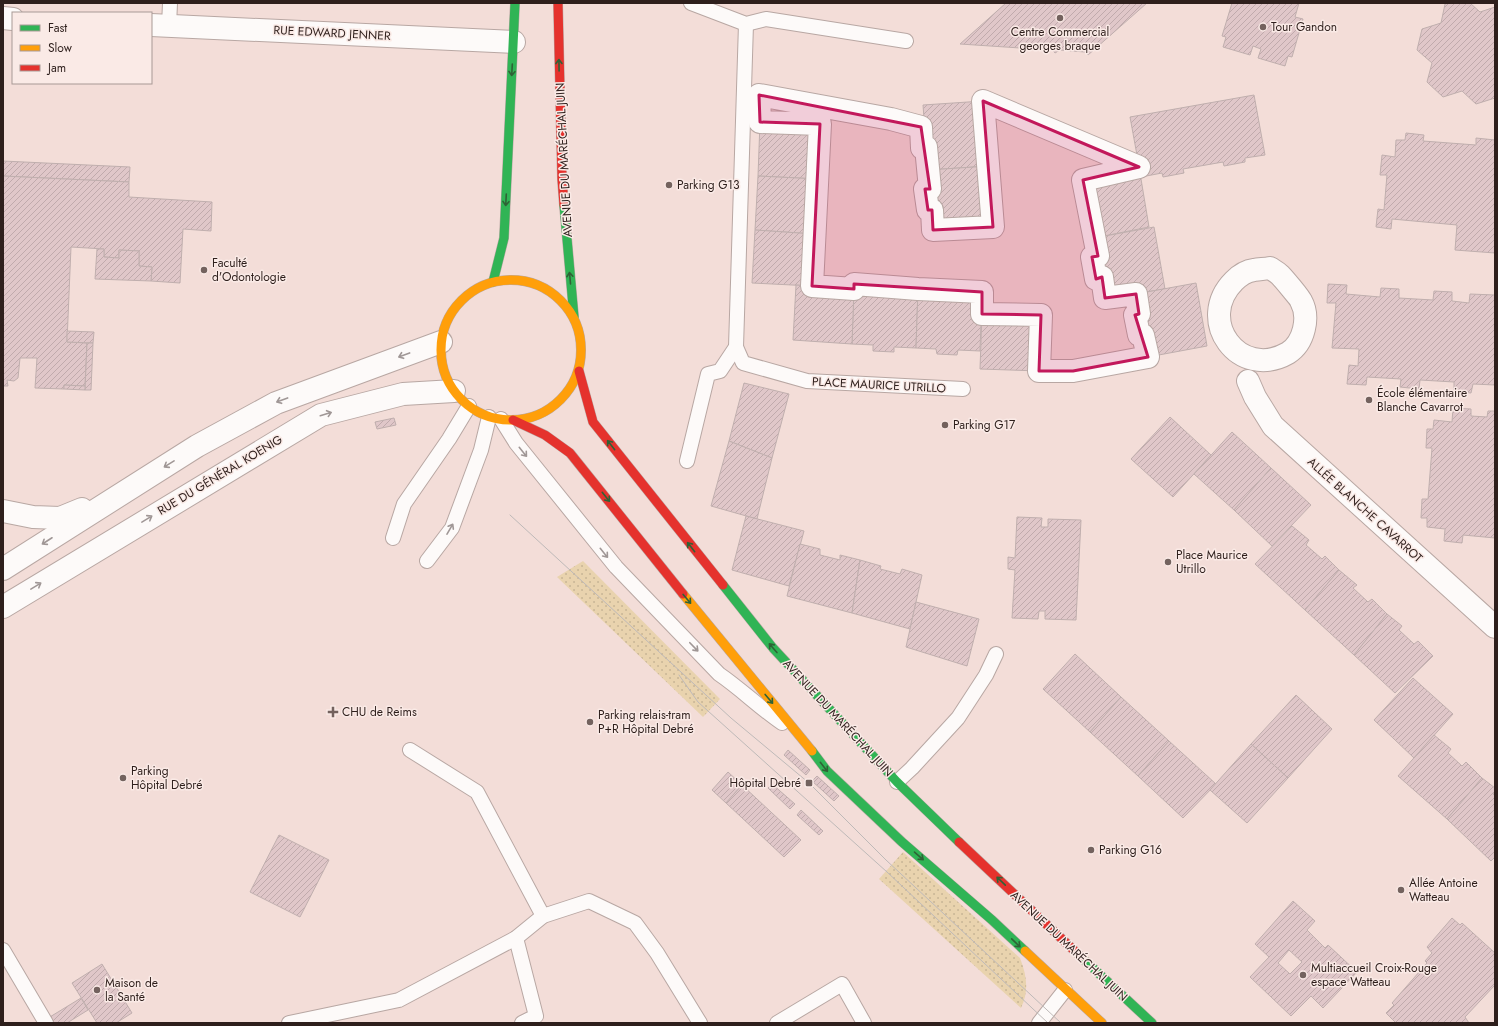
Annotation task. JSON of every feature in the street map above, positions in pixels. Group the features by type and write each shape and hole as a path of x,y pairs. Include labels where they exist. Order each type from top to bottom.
{"main road":[{"path":"493,282 504,238 515,3"},
{"name":"AVENUE DU MARÉCHAL JUIN","path":"558,3 562,179 574,317"},
{"path":"501,419 535,416 554,406 569,391 582,358 582,344 579,330 574,317 560,298 540,285 517,280 493,282 474,290 458,304 447,321 441,342 441,359 446,376 462,399 501,419 545,435 570,453 675,585 801,736 826,771 902,842 992,920 1065,990 1102,1023"},
{"name":"AVENUE DU MARÉCHAL JUIN","path":"578,371 593,422 597,428 773,648 897,782 1016,897 1152,1023"}],"street":[{"name":"RUE EDWARD JENNER","path":"160,25 514,42"},
{"path":"759,95 878,116 921,127 922,148 926,147 930,189 925,190 928,210 932,210 933,230 993,227 983,101 1139,167 1083,180 1098,256 1092,257 1096,279 1102,277 1105,298 1136,294 1139,314 1135,315 1140,335 1143,335 1148,357 1073,371 1039,371 1041,315 982,314 982,292 854,284 854,289 812,286 820,124 760,122 759,95"},
{"path":"1270,268 1280,275 1301,300 1305,316 1304,329 1299,342 1289,352 1276,359 1264,361 1249,358 1236,352 1227,341 1220,328 1218,314 1224,293 1239,276 1254,270 1270,268"},
{"path":"3,569 198,446 276,403 441,342"},
{"name":"ALLÉE BLANCHE CAVARROT","path":"1248,381 1273,426 1495,627"},
{"name":"RUE DU GÉNÉRAL KOENIG","path":"3,607 321,415 404,394 462,399"},
{"path":"3,511 33,517 60,518 125,491"}],"lane":[{"path":"160,25 170,3"},
{"path":"691,3 746,24 766,19 906,41"},
{"path":"687,461 708,374 720,371 736,348 746,24"},
{"name":"PLACE MAURICE UTRILLO","path":"736,348 743,363 807,381 963,389"},
{"path":"393,538 404,504 449,439 462,399"},
{"path":"427,561 452,528 481,450 501,419 516,443 616,567 719,674 739,688 770,715 801,736"},
{"path":"897,782 958,718 986,675 996,654"},
{"path":"410,750 477,792 543,916"},
{"path":"289,1023 317,1021 399,1000 516,938 543,916 589,902 634,923 657,952 700,1023"},
{"path":"516,938 537,1019 522,1023"},
{"path":"3,950 8,970 46,1023"},
{"path":"777,1023 842,984 864,1023"},
{"path":"1039,1023 1065,990"}],"highlighted area":[{"path":"759,95 921,127 930,189 925,189 928,210 932,210 933,230 993,227 983,101 1139,167 1083,180 1098,256 1092,257 1096,279 1102,277 1105,298 1136,294 1139,314 1135,315 1148,357 1073,371 1039,371 1041,315 982,314 982,292 854,284 854,289 812,286 820,124 760,122"}],"shaded area":[{"path":"583,561 720,699 703,717 557,577"},
{"path":"903,852 1020,958 1026,977 1025,996 1021,1008 879,879"}],"building":[{"name":"Centre Commercial georges braque","path":"1006,3 1147,3 1088,55 1085,52 1060,50 1055,53 1052,49 1026,48 1023,51 1020,48 960,44"},
{"name":"Tour Gandon","path":"1232,3 1299,3 1295,17 1303,19 1292,57 1288,56 1285,66 1258,58 1261,49 1253,46 1250,55 1223,47 1226,37 1222,36"},
{"path":"1470,3 1480,12 1495,7 1495,98 1476,104 1462,91 1443,97 1427,82 1432,63 1417,50 1422,29 1441,23 1445,4"},
{"path":"1254,95 1265,155 1245,158 1245,162 1224,166 1223,162 1183,169 1184,173 1163,177 1162,173 1141,177 1130,117"},
{"path":"983,101 989,166 928,170 923,105"},
{"path":"760,122 820,124 818,179 758,176"},
{"path":"1406,133 1424,135 1423,141 1476,145 1476,138 1495,140 1495,253 1455,250 1457,225 1392,219 1391,229 1376,227 1378,209 1384,210 1387,175 1380,175 1382,155 1395,157 1396,140 1405,140"},
{"path":"3,161 130,167 129,182 3,176"},
{"path":"989,166 993,227 933,230 928,170"},
{"path":"1139,167 1149,227 1094,238 1083,180"},
{"path":"3,176 129,182 129,197 212,202 211,231 183,229 180,283 151,281 152,267 139,266 139,251 119,250 119,258 104,257 104,249 71,247 67,342 87,343 85,386 64,385 64,389 35,388 37,358 20,358 18,378 14,381 7,380 8,386 3,386"},
{"path":"758,176 818,179 814,234 755,230"},
{"path":"1154,227 1165,289 1105,298 1094,238"},
{"path":"755,230 814,234 812,286 752,283"},
{"path":"97,249 104,249 104,257 119,258 119,250 139,251 139,266 152,267 151,281 95,279"},
{"path":"1196,283 1207,346 1148,357 1136,294"},
{"path":"854,284 918,289 916,348 894,347 894,352 873,351 873,345 852,344"},
{"path":"1328,284 1347,285 1346,294 1380,297 1381,288 1399,289 1399,298 1433,300 1434,291 1452,292 1452,301 1469,303 1470,294 1495,295 1495,385 1473,384 1471,393 1454,391 1454,382 1420,380 1419,389 1400,387 1401,379 1367,377 1366,385 1347,384 1349,365 1358,366 1359,349 1332,348 1336,303 1327,303"},
{"path":"796,285 854,289 852,344 793,340"},
{"path":"918,289 982,292 980,351 958,350 957,355 937,354 936,349 916,348"},
{"path":"982,314 1041,315 1039,371 980,369"},
{"path":"67,331 94,332 93,343 67,342"},
{"path":"87,343 93,343 91,390 85,390"},
{"path":"744,383 789,394 772,458 729,441"},
{"path":"64,385 85,386 85,390 64,389"},
{"path":"1453,408 1471,409 1471,416 1487,417 1488,411 1495,411 1495,538 1463,535 1462,543 1444,541 1445,529 1427,527 1427,518 1421,518 1422,499 1428,499 1432,448 1426,448 1427,429 1433,429 1434,420 1452,422"},
{"path":"1170,417 1211,455 1173,497 1131,459"},
{"path":"394,418 396,425 377,429 375,422"},
{"path":"1232,432 1271,468 1234,510 1194,474"},
{"path":"729,441 772,458 757,519 711,506"},
{"path":"1271,468 1311,505 1272,546 1234,510"},
{"path":"746,516 804,531 789,586 732,570"},
{"path":"1017,517 1042,518 1041,527 1048,527 1048,519 1081,520 1076,620 1045,619 1045,611 1039,611 1038,619 1012,618 1015,570 1008,569 1008,557 1015,558"},
{"path":"1292,526 1309,540 1306,545 1322,559 1325,556 1339,570 1305,610 1255,564"},
{"path":"800,544 820,549 820,555 840,560 840,555 860,560 852,613 787,596"},
{"path":"860,560 881,566 880,569 900,574 902,569 922,575 910,629 852,613"},
{"path":"1339,570 1357,585 1353,588 1368,602 1372,599 1387,614 1354,655 1305,610"},
{"path":"916,602 979,619 967,666 906,647"},
{"path":"1387,614 1402,626 1399,630 1414,644 1418,641 1433,656 1395,693 1354,655"},
{"path":"1075,654 1121,697 1090,732 1043,689"},
{"path":"1413,678 1453,714 1414,758 1374,720"},
{"path":"1296,695 1332,729 1288,778 1251,744"},
{"path":"1121,697 1169,741 1138,776 1090,732"},
{"path":"1434,735 1451,749 1448,753 1462,766 1466,762 1482,778 1447,819 1398,776"},
{"path":"1169,741 1216,784 1183,818 1138,776"},
{"path":"1251,744 1288,778 1247,823 1210,790"},
{"path":"788,750 810,770 806,775 784,755"},
{"path":"728,772 742,785 726,803 712,790"},
{"path":"817,776 839,796 834,801 812,781"},
{"path":"1482,778 1495,788 1495,793 1493,794 1495,796 1495,857 1491,861 1447,819"},
{"path":"772,784 795,804 790,809 768,788"},
{"path":"742,785 801,840 784,857 726,803"},
{"path":"801,810 823,831 819,835 797,815"},
{"path":"279,835 329,860 300,917 250,892"},
{"path":"1293,901 1315,921 1307,930 1325,948 1328,945 1357,972 1323,1008 1311,996 1291,1016 1250,977 1269,957 1255,944","holes":["1289,950 1302,962 1290,974 1278,963"]},
{"path":"1452,918 1460,925 1462,923 1495,953 1495,985 1465,1017 1469,1023 1396,1023 1386,1013 1394,1005 1392,1003 1427,963 1425,961 1432,953 1427,947"},
{"name":"Maison de la Santé","path":"102,964 132,1013 116,1023 97,1023 72,983"},
{"path":"81,998 88,1010 67,1023 40,1023"}],"tram line":[{"path":"510,515 731,718 809,783 886,860 1061,1023"},
{"path":"679,675 698,702 887,872 1048,1023"}],"traffic: fast":[{"path":"493,282 504,238 515,3"},
{"path":"564,205 574,317"},
{"path":"723,585 773,648 897,782 959,842"},
{"path":"812,751 827,771 902,842 992,920 1025,951"},
{"path":"1080,956 1152,1023"}],"traffic: slow":[{"path":"518,280 538,285 561,300 576,323 580,336 581,350 580,364 576,377 561,400 538,415 525,419 504,420 484,415 461,400 446,377 442,364 441,343 446,323 461,300 484,285 497,281 518,280"},
{"path":"683,594 812,751"},
{"path":"1025,951 1102,1023"}],"traffic: jam":[{"path":"558,3 562,179 564,205"},
{"path":"579,371 593,422 723,585"},
{"path":"513,420 545,435 570,453 683,594"},
{"path":"959,842 1080,956"}],"place":[{"name":"Centre Commercial georges braque","path":"1060,18"},
{"name":"Tour Gandon","path":"1263,27"},
{"name":"Parking G13","path":"669,185"},
{"name":"Faculté d'Odontologie","path":"204,270"},
{"name":"École élémentaire Blanche Cavarrot","path":"1369,400"},
{"name":"Parking G17","path":"945,425"},
{"name":"Place Maurice Utrillo","path":"1168,562"},
{"name":"CHU de Reims","path":"333,712"},
{"name":"Parking relais-tram P+R Hôpital Debré","path":"590,722"},
{"name":"Parking Hôpital Debré","path":"123,778"},
{"name":"Hôpital Debré","path":"809,783"},
{"name":"Parking G16","path":"1091,850"},
{"name":"Allée Antoine Watteau","path":"1401,890"},
{"name":"Multiaccueil Croix-Rouge espace Watteau","path":"1303,975"},
{"name":"Maison de la Santé","path":"97,990"}]}
